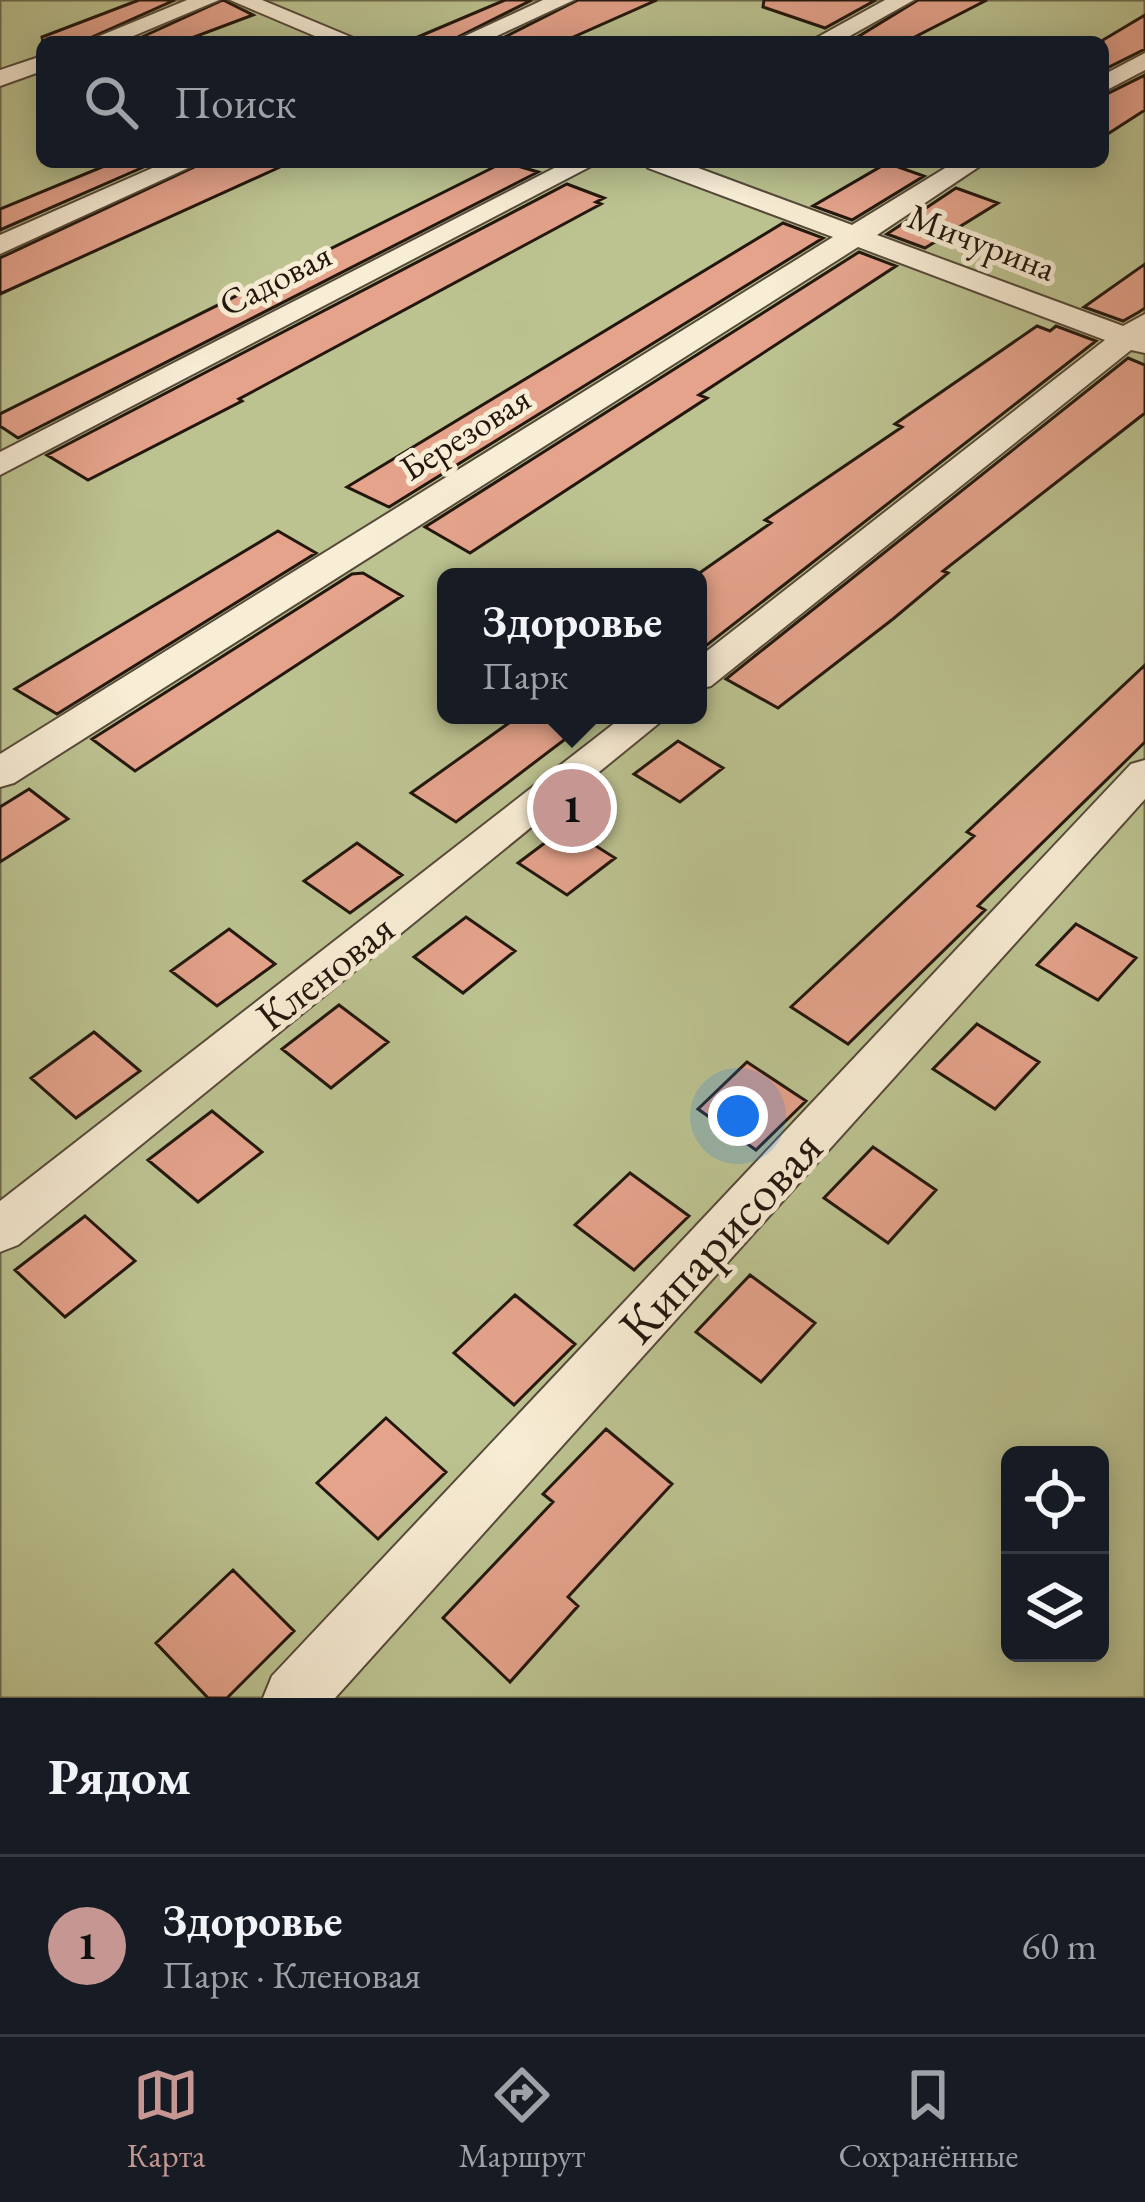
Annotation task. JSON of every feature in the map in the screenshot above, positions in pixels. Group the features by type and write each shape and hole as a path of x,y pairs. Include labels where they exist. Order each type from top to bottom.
{"street":[{"path":"113,36 208,0"},
{"path":"241,0 335,36"},
{"path":"478,36 562,0"},
{"path":"833,36 904,0"},
{"path":"1109,81 1145,60"},
{"path":"0,79 36,65"},
{"path":"0,244 174,168"},
{"name":"Садовая","path":"0,465 574,168"},
{"name":"Мичурина","path":"673,168 1139,335"},
{"name":"Березовая","path":"0,773 963,168"},
{"path":"707,670 1139,335"},
{"name":"Кленовая","path":"0,1230 639,724"},
{"name":"Кипарисовая","path":"294,1698 1145,774"}],"green space":[{"path":"0,0 1145,0 1145,1698 0,1698"}],"building":[{"path":"139,0 175,0 94,36 45,36"},
{"path":"223,0 253,15 197,36 144,36"},
{"path":"505,0 532,0 460,36 420,36"},
{"path":"578,0 657,0 576,36 507,36"},
{"path":"764,0 876,0 825,28 763,7"},
{"path":"918,0 987,0 917,36 859,36"},
{"path":"1145,15 1145,49 1109,67 1109,36"},
{"path":"1145,75 1145,110 1109,133 1109,93"},
{"path":"99,168 141,168 0,230 0,209"},
{"path":"192,168 278,168 0,294 0,258"},
{"path":"492,168 538,172 18,438 0,426 0,414"},
{"path":"878,168 901,168 924,176 852,220 813,206"},
{"path":"567,184 604,198 596,202 601,204 239,399 242,401 88,480 47,455"},
{"path":"956,188 998,203 925,248 887,234"},
{"path":"783,223 823,238 389,507 347,487"},
{"path":"859,252 896,266 699,395 707,398 470,553 425,527"},
{"path":"1145,264 1145,308 1123,321 1084,307"},
{"path":"1037,326 1050,331 1056,326 1096,341 707,645 707,568 771,523 765,520 902,427 895,424"},
{"path":"1128,358 1145,365 1145,413 943,571 948,573 893,619 778,708 726,679"},
{"path":"278,531 316,553 57,714 15,689"},
{"path":"363,573 402,596 135,771 92,739 352,574"},
{"path":"1145,665 1145,742 978,906 985,910 848,1044 791,1007 974,836 967,832"},
{"path":"507,724 585,724 456,822 411,793"},
{"path":"678,741 723,768 680,802 634,774"},
{"path":"29,789 68,819 0,862 0,807"},
{"path":"566,827 615,858 567,895 518,863"},
{"path":"357,843 402,875 350,913 304,881"},
{"path":"466,917 515,951 463,993 414,957"},
{"path":"1076,924 1136,958 1098,1000 1037,965"},
{"path":"229,929 275,964 217,1006 171,971"},
{"path":"339,1005 388,1042 331,1088 282,1049"},
{"path":"977,1024 1039,1062 995,1109 933,1069"},
{"path":"94,1032 140,1071 76,1118 31,1078"},
{"path":"747,1062 806,1101 756,1150 698,1109"},
{"path":"212,1111 262,1152 198,1202 148,1160"},
{"path":"873,1147 936,1190 888,1243 824,1198"},
{"path":"630,1173 689,1216 634,1270 575,1225"},
{"path":"85,1216 135,1261 65,1317 15,1270"},
{"path":"750,1275 815,1323 761,1382 696,1332"},
{"path":"515,1295 575,1344 514,1405 454,1353"},
{"path":"386,1418 446,1472 378,1539 317,1483"},
{"path":"606,1429 672,1484 568,1597 578,1606 510,1682 443,1618 553,1502 543,1494"},
{"path":"233,1570 294,1631 227,1698 208,1698 156,1643"}],"place":[{"name":"Здоровье","path":"572,808"}]}
